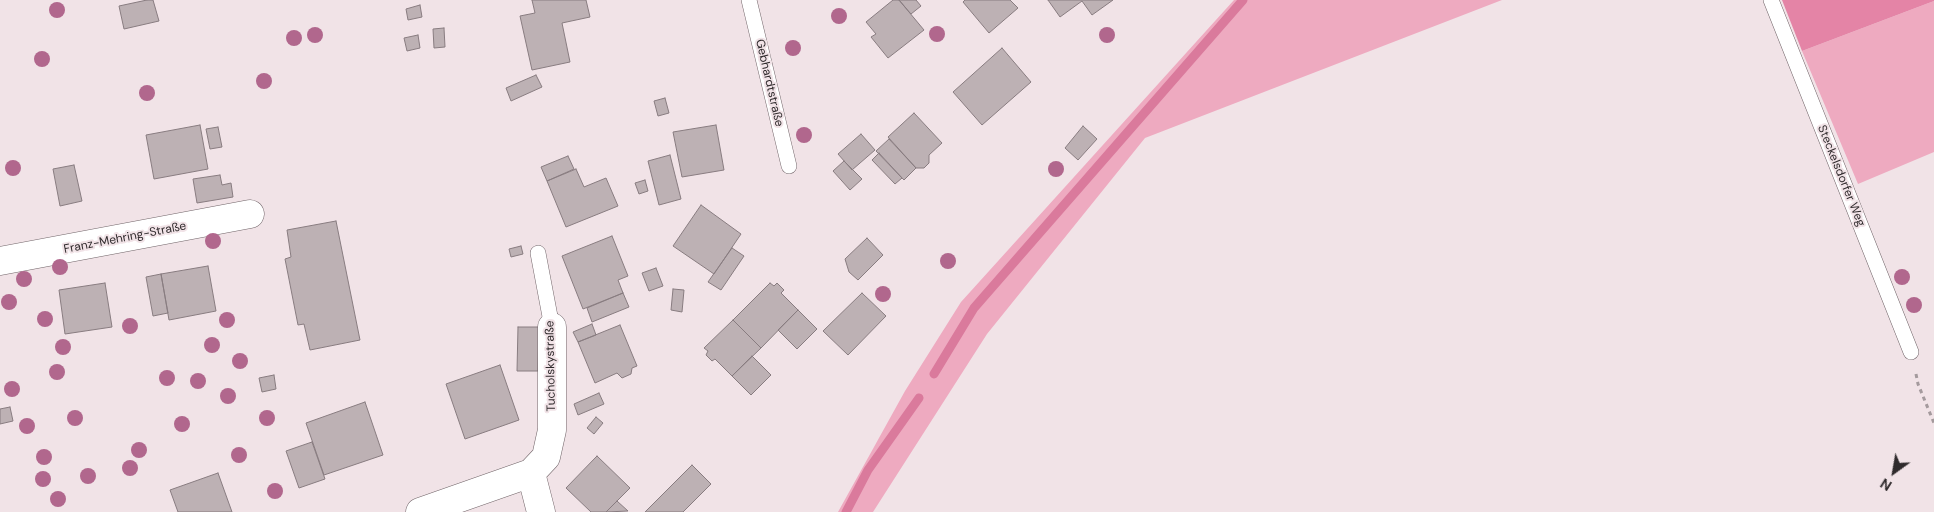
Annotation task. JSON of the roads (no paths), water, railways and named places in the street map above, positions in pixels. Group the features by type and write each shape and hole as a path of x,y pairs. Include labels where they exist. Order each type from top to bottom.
{"street":[{"name":"Franz-Mehring-Straße","path":"0,261 250,214"},
{"name":"Tucholskystraße","path":"531,473 546,457 552,430 552,327"},
{"path":"420,512 531,473 541,512"}],"lane":[{"name":"Gebhardtstraße","path":"749,0 789,166"},
{"name":"Steckelsdorfer Weg","path":"1771,0 1911,352"},
{"name":"Tucholskystraße","path":"538,253 552,327"}],"waterway":[{"path":"934,374 974,308 1243,0"},
{"path":"846,512 868,470 919,398"}]}
